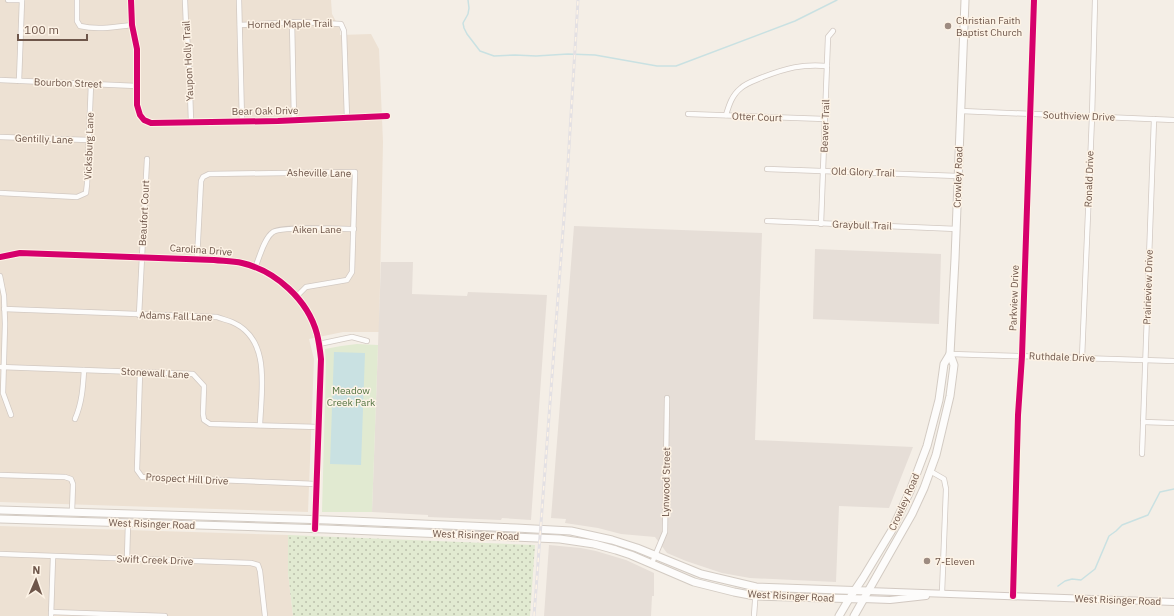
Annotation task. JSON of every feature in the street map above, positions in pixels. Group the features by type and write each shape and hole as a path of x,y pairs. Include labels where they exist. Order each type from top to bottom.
{"main road":[{"name":"Crowley Road","path":"854,616 912,514 930,471 946,418 950,396 954,365 950,354 965,0"},
{"name":"Crowley Road","path":"839,616 848,599 892,530 910,491 927,446 939,400 944,364 950,354"},
{"name":"West Risinger Road","path":"0,510 414,523 571,531 592,534 612,540 655,555 701,574 756,587 868,591"},
{"name":"West Risinger Road","path":"0,519 315,529 560,539 594,544 630,554 694,582 755,596 863,599"},
{"path":"369,531 375,529 409,530 412,528 414,523"}],"street":[{"path":"8,0 22,0 19,81"},
{"path":"77,0 77,21 80,26 87,28 110,28 132,25"},
{"path":"131,0 132,25 137,49 137,86"},
{"name":"Yaupon Holly Trail","path":"185,0 191,122"},
{"path":"239,0 242,121"},
{"name":"Parkview Drive","path":"1013,596 1017,431 1022,356 1034,0"},
{"name":"Ronald Drive","path":"1082,358 1092,117 1095,0"},
{"path":"292,22 294,120"},
{"name":"Horned Maple Trail","path":"240,25 292,22 341,24 343,27 347,118"},
{"name":"Beaver Trail","path":"821,224 828,37 833,31"},
{"path":"726,115 734,95 748,83 797,66 827,66"},
{"name":"Bourbon Street","path":"0,80 137,86"},
{"name":"Vicksburg Lane","path":"0,193 82,196 86,193 91,84"},
{"name":"Bear Oak Drive","path":"137,86 140,115 144,120 151,123 294,120 387,116"},
{"name":"Southview Drive","path":"961,111 1174,120"},
{"name":"Otter Court","path":"688,114 825,119"},
{"name":"Prairieview Drive","path":"1142,454 1154,119"},
{"name":"Gentilly Lane","path":"0,137 89,140"},
{"name":"Beaufort Court","path":"139,315 147,159"},
{"name":"Old Glory Trail","path":"767,169 958,176"},
{"name":"Asheville Lane","path":"197,259 201,181 203,177 209,174 355,172 352,272 347,280 306,288 296,297"},
{"name":"Graybull Trail","path":"767,221 956,229"},
{"name":"Aiken Lane","path":"255,268 266,240 273,232 284,229 354,229"},
{"name":"Carolina Drive","path":"0,257 20,253 197,259 242,263 270,274 291,290 307,312 316,332 321,358 315,529"},
{"path":"0,276 4,296 2,367 3,393 11,415"},
{"name":"Adams Fall Lane","path":"4,309 217,318 233,323 244,330 259,350 262,366 260,425"},
{"path":"319,344 352,337 367,341"},
{"name":"Ruthdale Drive","path":"950,354 1174,361"},
{"name":"Stonewall Lane","path":"2,367 193,374 204,386 203,414 204,420 210,424 319,427"},
{"path":"75,419 80,407 83,392 84,370"},
{"name":"Prospect Hill Drive","path":"140,372 137,470 142,477 316,484"},
{"name":"Lynwood Street","path":"652,563 665,532 667,398"},
{"path":"1143,422 1174,423"},
{"name":"Crowley Road","path":"930,471 944,479 946,489 942,593"},
{"path":"0,475 65,477 71,479 73,484 72,512"},
{"path":"127,559 128,523"},
{"name":"Swift Creek Drive","path":"0,554 53,557 251,562 258,565 260,570 265,616"},
{"path":"53,557 51,614 165,616"},
{"path":"754,616 756,587"},
{"name":"West Risinger Road","path":"868,591 1174,602"},
{"name":"West Risinger Road","path":"863,599 907,599 942,593"}],"shaded area":[{"path":"0,0 331,0 332,14 340,29 340,35 371,34 379,49 383,142 379,332 343,332 309,339 314,359 308,512 0,502"},
{"path":"574,226 762,233 755,440 913,447 889,508 839,506 836,582 750,578 722,573 667,553 655,537 621,534 598,528 565,523 566,519 551,518"},
{"path":"815,249 941,254 939,324 813,319"},
{"path":"381,262 413,262 412,294 467,296 468,292 547,295 531,520 428,517 428,515 372,512"},
{"path":"0,526 288,535 288,573 293,616 0,616"},
{"path":"549,545 596,551 626,560 654,573 654,596 652,596 651,616 544,616"}],"green space":[{"name":"Meadow Creek Park","path":"357,344 378,345 372,512 322,512 326,364 325,349"},
{"path":"288,535 535,545 530,616 293,616 288,573"}],"water":[{"path":"334,352 365,353 361,465 330,464"}],"waterway":[{"path":"468,0 469,8 468,14 463,23 464,28 480,51 494,56 568,54 595,55 657,66 676,66 795,21 837,0"},
{"path":"1058,586 1065,581 1072,579 1081,580 1095,569 1109,536 1122,525 1148,515 1160,492 1174,489"}],"railway":[{"path":"534,616 568,164 578,0"}],"cycle path":[{"path":"131,0 132,25 137,49 137,105 140,115 144,120 151,123 278,121 387,116"},
{"path":"1013,596 1018,415 1022,356 1034,0"},
{"path":"0,257 20,253 232,261 255,267 278,280 289,289 298,299 313,322 318,337 321,359 315,529"}],"place":[{"name":"Christian Faith Baptist Church","path":"948,26"},
{"name":"7-Eleven","path":"927,561"}]}
